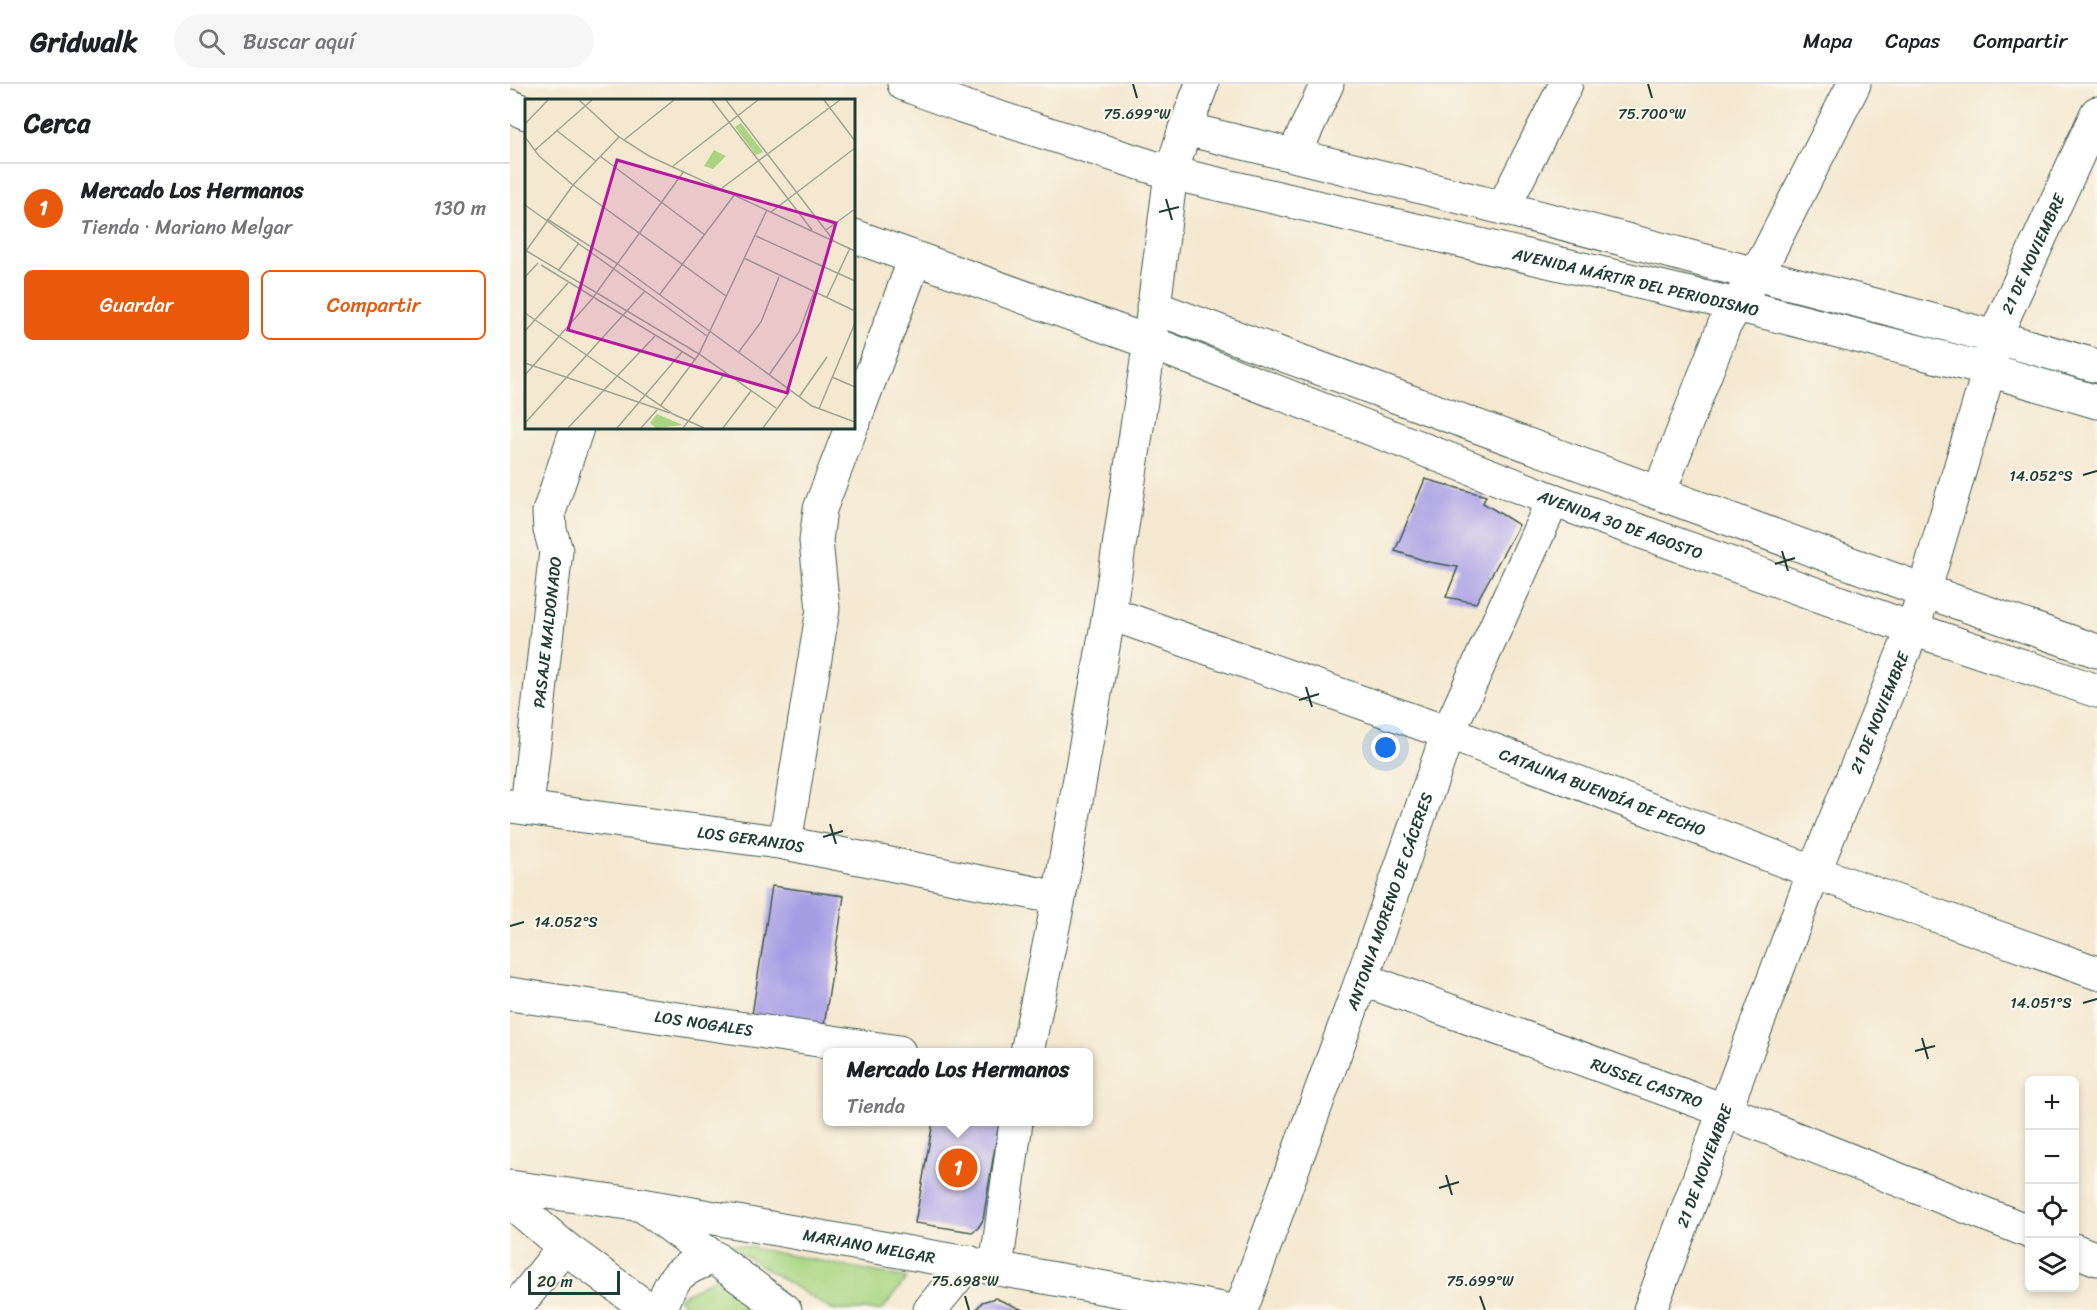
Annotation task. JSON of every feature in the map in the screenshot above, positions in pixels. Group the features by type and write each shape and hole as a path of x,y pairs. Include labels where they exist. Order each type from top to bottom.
{"street":[{"name":"AVENIDA MÁRTIR DEL PERIODISMO","path":"904,84 966,95 1171,172 1737,305 1989,370 2097,402"},
{"path":"1028,1048 1059,898 1109,613 1149,342 1171,172 1202,84"},
{"path":"1294,155 1327,84"},
{"path":"1503,208 1566,84"},
{"path":"1659,493 1724,326 1767,255 1854,84"},
{"path":"510,106 525,113"},
{"name":"21 DE NOVIEMBRE","path":"1650,1310 1814,872 1913,629 1989,370 1995,336 2097,113"},
{"name":"AVENIDA MÁRTIR DEL PERIODISMO","path":"1185,129 1503,208 1995,336 2097,366"},
{"name":"AVENIDA 30 DE AGOSTO","path":"855,236 1149,342 1553,500 1913,629 2097,690"},
{"path":"855,418 915,259"},
{"path":"1153,306 1925,591 2097,651"},
{"name":"PASAJE MALDONADO","path":"518,807 556,551 550,530 549,512 577,429"},
{"path":"785,843 823,609 822,579 816,542 820,509 851,429"},
{"name":"ANTONIA MORENO DE CÁCERES","path":"1241,1310 1449,733 1553,500"},
{"name":"CATALINA BUENDÍA DE PECHO","path":"1109,613 1449,733 1814,872 2097,973"},
{"name":"LOS GERANIOS","path":"518,807 785,843 1059,898"},
{"name":"RUSSEL CASTRO","path":"1362,979 1726,1111 2025,1230"},
{"name":"LOS NOGALES","path":"510,994 866,1048"},
{"path":"930,1310 982,1265 1015,1126"},
{"name":"MARIANO MELGAR","path":"510,1186 642,1205 1228,1310"},
{"path":"510,1202 564,1247 650,1310"},
{"path":"642,1205 785,1310"},
{"path":"514,1310 564,1247"},
{"path":"2079,1252 2097,1259"},
{"path":"662,1310 669,1288 681,1272 714,1257"}],"green space":[{"path":"723,1242 907,1278 882,1310 832,1310"},
{"path":"715,1278 761,1310 691,1310 678,1298"}],"building":[{"path":"1425,479 1486,496 1483,503 1519,525 1476,603 1446,597 1458,567 1429,562 1395,551"},
{"path":"772,886 844,896 823,1032 751,1021"},
{"path":"932,1126 998,1126 983,1220 978,1228 972,1232 915,1223"},
{"path":"995,1298 1023,1310 976,1310 982,1302"}],"place":[{"name":"Mercado Los Hermanos","path":"958,1168"}]}
